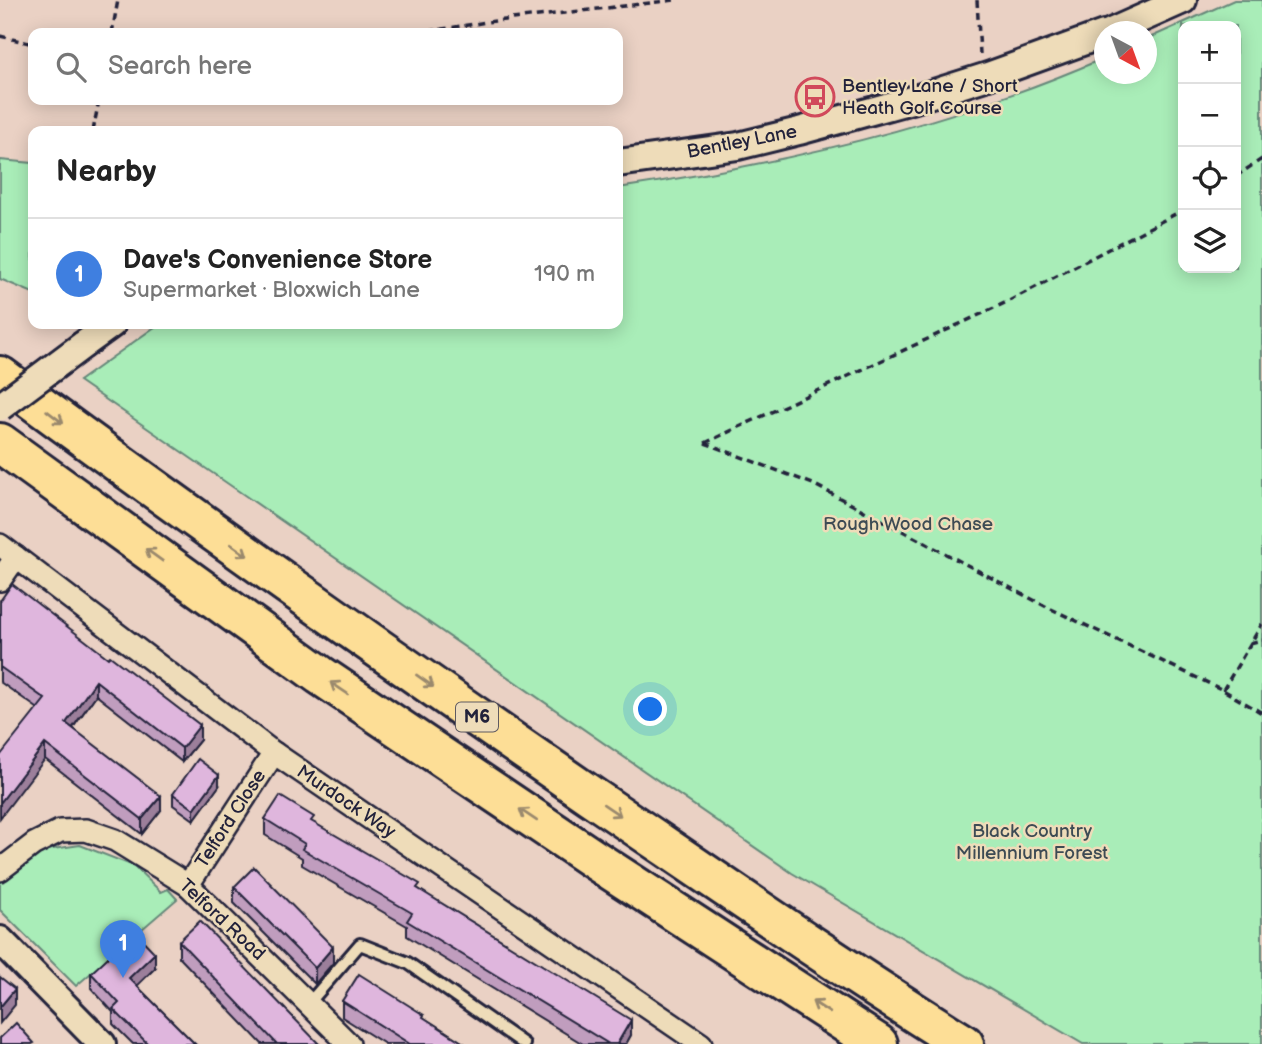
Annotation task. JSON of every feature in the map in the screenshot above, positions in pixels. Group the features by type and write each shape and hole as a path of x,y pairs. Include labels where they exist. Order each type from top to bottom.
{"highway":[{"name":"M6","path":"0,376 175,506 525,750 854,975 964,1044"},
{"path":"0,443 320,675 592,858 878,1044"}],"street":[{"path":"1136,21 1184,0"},
{"name":"Bentley Lane","path":"623,162 738,146 982,79 1094,38"},
{"path":"0,407 105,329"},
{"path":"0,580 8,551"},
{"name":"Murdock Way","path":"8,551 274,753 701,1044"},
{"name":"Telford Close","path":"188,885 274,753"},
{"name":"Telford Road","path":"0,870 34,844 60,831 86,830 115,840 188,885 349,1044"},
{"path":"0,940 95,1042"}],"lane":[{"path":"309,1003 360,944 408,963 524,1044"}],"path":[{"path":"114,28 118,0"},
{"path":"449,28 675,0"},
{"path":"977,0 982,79"},
{"path":"0,36 28,43"},
{"path":"94,126 98,105"},
{"path":"1241,173 1262,159"},
{"path":"1178,213 1009,301 705,443 813,484 1047,607 1223,690 1262,713"},
{"path":"1223,690 1262,624"},
{"path":"1251,643 1262,640"}],"green space":[{"name":"Black Country Millennium Forest","path":"1234,0 1262,0 1262,1044 1083,1044 792,873 79,381 152,329 623,329 623,187 742,167 866,139 987,103 1094,62 1094,84 1157,84 1157,35 1178,25 1178,273 1241,273 1241,21 1187,21"},
{"path":"0,160 28,163 28,291 0,279"},
{"path":"80,845 134,866 161,892 168,889 177,899 76,986 0,910 0,883 5,876 46,850"}],"building":[{"path":"12,584 200,725 182,748 96,681 66,723 161,796 142,819 45,744 0,803 0,756 45,699 0,667 0,601"},
{"path":"198,759 219,775 194,809 173,794"},
{"path":"280,796 314,817 311,821 420,884 417,888 631,1020 617,1044 609,1044 407,921 412,913 302,849 305,844 265,819"},
{"path":"254,867 333,947 315,968 234,887"},
{"path":"200,921 319,1044 277,1044 179,941"},
{"path":"135,932 155,953 129,978 195,1044 148,1044 113,1009 119,1003 91,973"},
{"path":"359,974 465,1044 410,1044 342,1001"},
{"path":"0,977 15,989 0,1007"},
{"path":"16,1023 34,1043 0,1044 0,1038"}],"place":[{"name":"Bentley Lane / Short Heath Golf Course","path":"815,97"},
{"name":"Dave's Convenience Store","path":"123,978"}],"park label":[{"name":"Rough Wood Chase","path":"908,524"}]}
